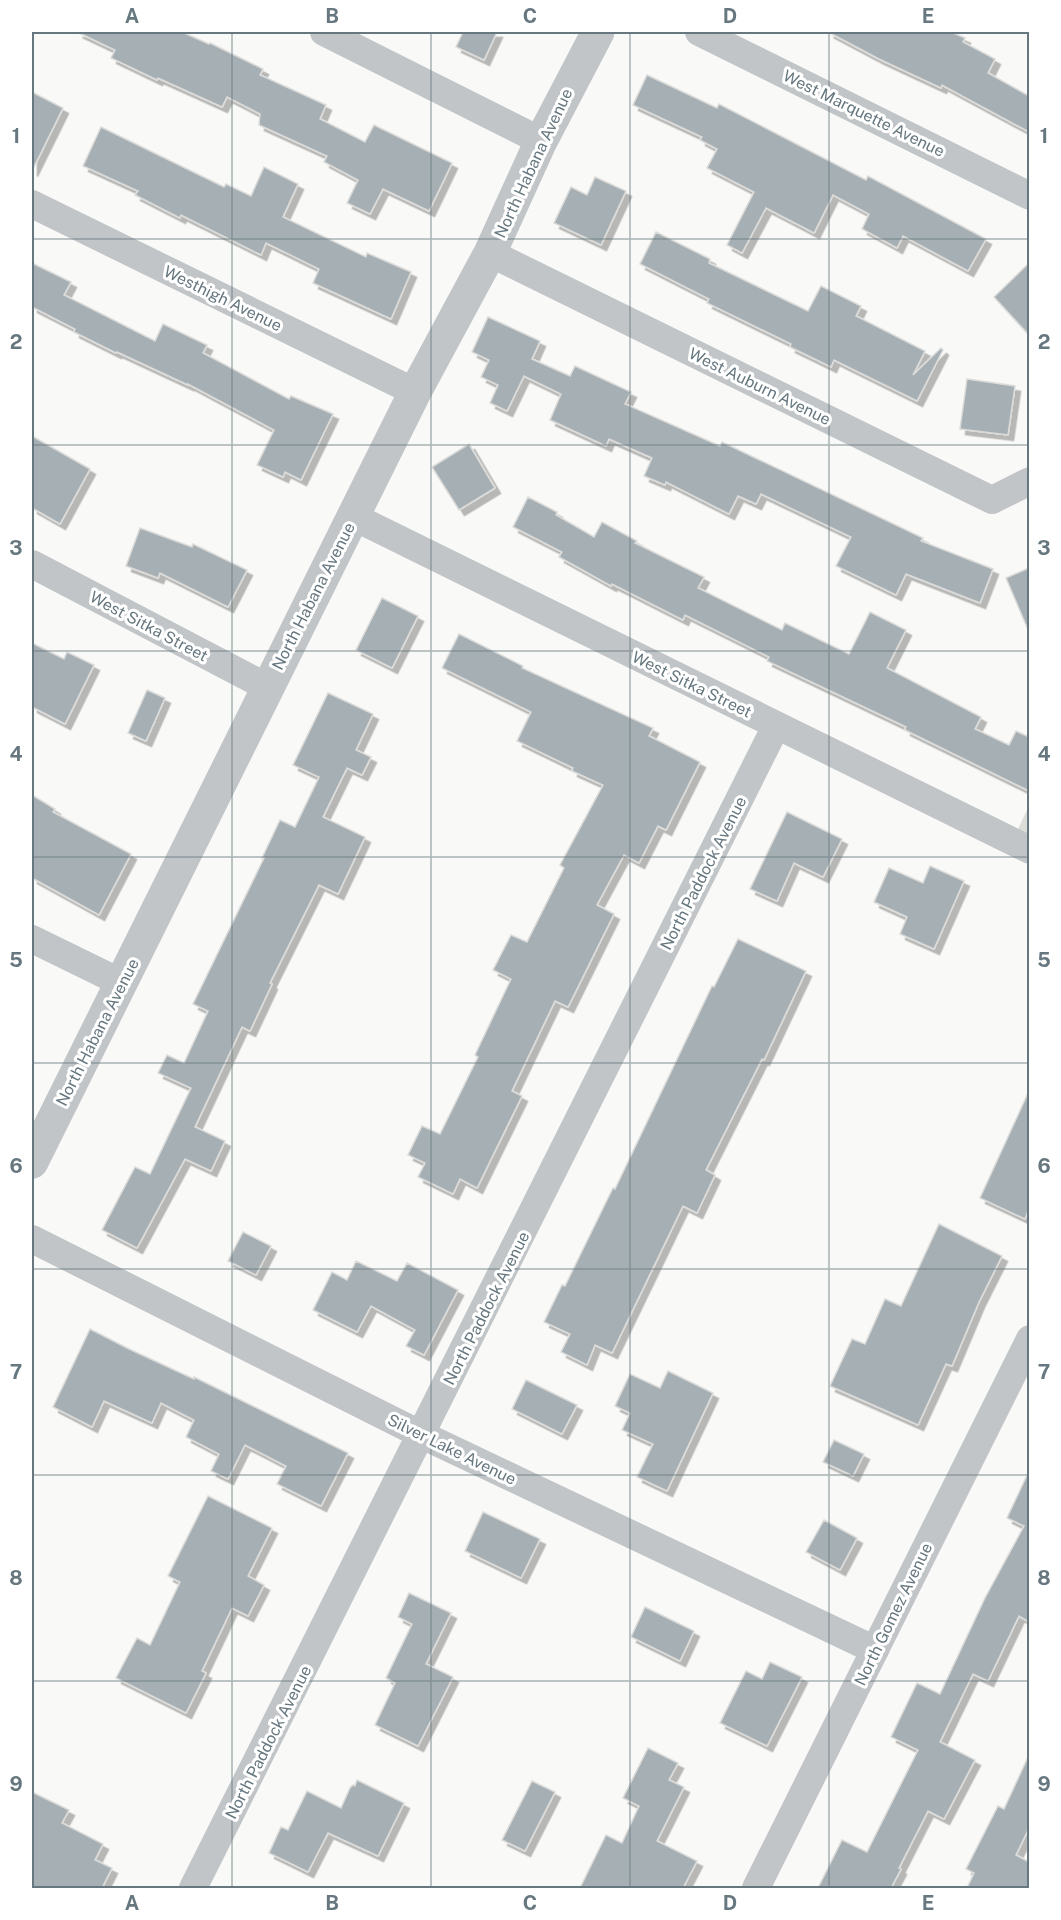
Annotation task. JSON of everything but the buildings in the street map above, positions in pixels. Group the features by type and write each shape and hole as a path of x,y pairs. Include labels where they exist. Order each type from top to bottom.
{"street":[{"path":"324,32 541,141"},
{"name":"North Habana Avenue","path":"32,1162 415,392 490,253 541,141 597,32"},
{"name":"West Marquette Avenue","path":"699,32 1029,196"},
{"name":"Westhigh Avenue","path":"32,204 415,392"},
{"name":"West Auburn Avenue","path":"490,253 992,500 1029,481"},
{"name":"West Sitka Street","path":"354,517 1029,850"},
{"name":"West Sitka Street","path":"32,564 267,687"},
{"name":"North Paddock Avenue","path":"194,1888 776,726"},
{"path":"32,939 122,983"},
{"name":"Silver Lake Avenue","path":"32,1239 422,1435 875,1650"},
{"name":"North Gomez Avenue","path":"756,1888 1029,1339"}],"shaded area":[{"path":"1029,806 1029,835 1018,829"}]}
